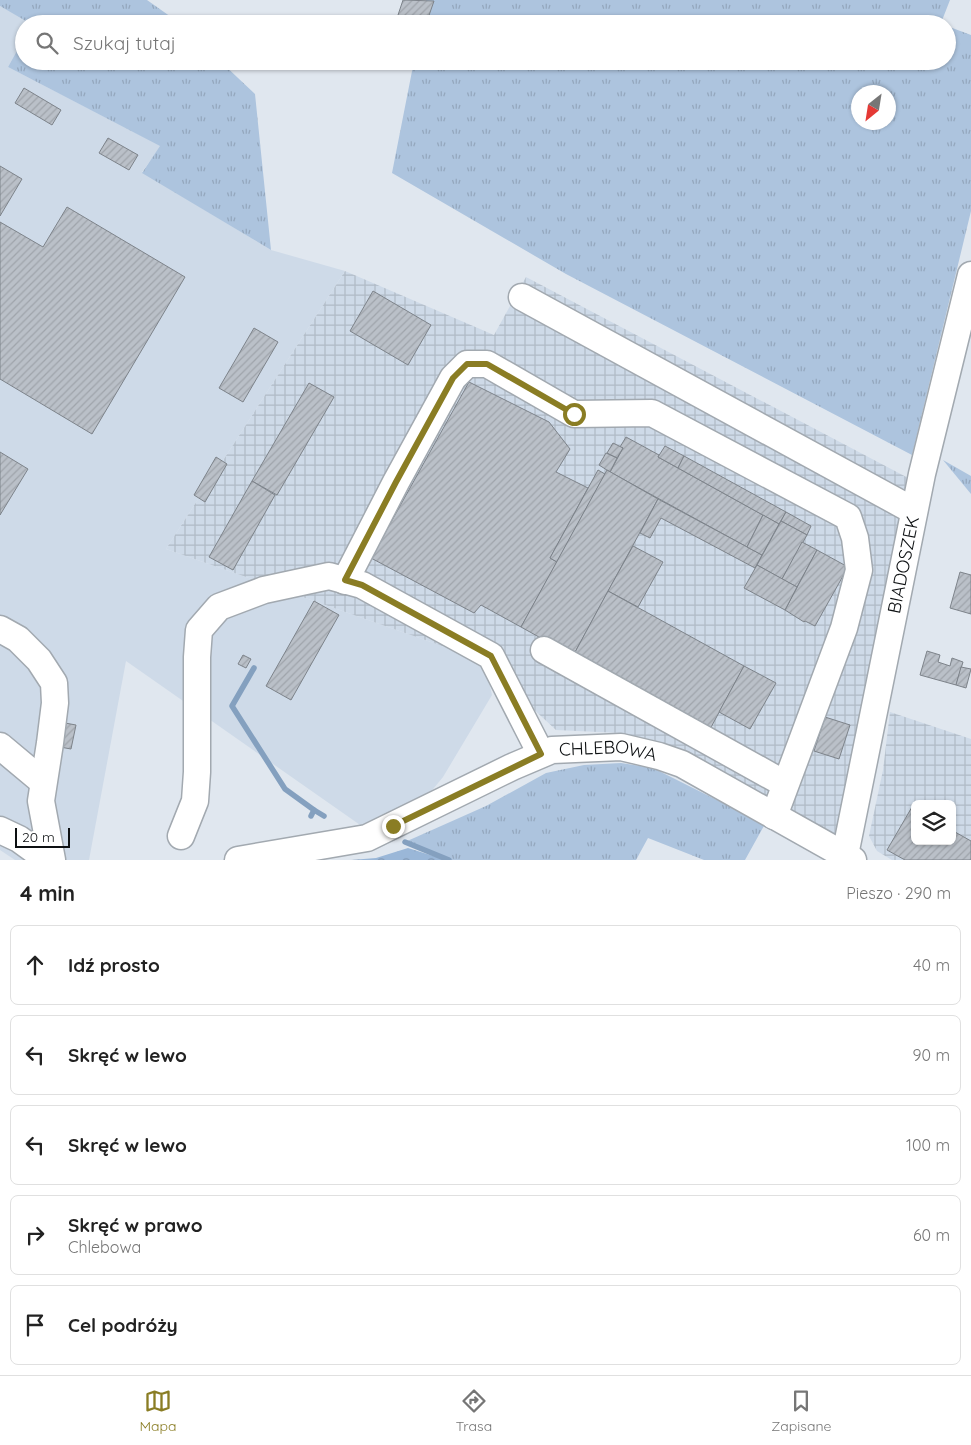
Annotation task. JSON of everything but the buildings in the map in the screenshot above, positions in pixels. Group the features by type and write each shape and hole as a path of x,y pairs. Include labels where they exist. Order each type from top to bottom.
{"street":[{"name":"BIADOSZEK","path":"849,858 914,511 971,275"},
{"path":"522,297 914,511"},
{"path":"345,580 453,378 467,364 487,364 574,414 652,413 848,516 856,538 859,570 844,628 774,816"},
{"path":"181,836 195,800 199,630 219,607 264,590 329,576 345,580 362,585 491,656 541,754"},
{"path":"0,629 18,639 39,660 54,683 55,703 41,801 52,860"},
{"path":"544,650 785,784"},
{"path":"0,746 43,782"},
{"name":"CHLEBOWA","path":"238,860 367,838 552,750 621,747 659,756 682,764 849,858"},
{"path":"0,830 19,840 48,860"}],"shaded area":[{"path":"0,6 17,15 15,15 15,54 8,67 161,146 142,172 271,250 345,271 166,549 465,654 485,664 492,695 443,777 429,794 363,827 126,661 89,860 15,860 0,850"},
{"path":"345,271 494,335 526,277 912,480 839,837 703,764 620,733 556,730 485,664 465,654 166,549"},
{"path":"890,712 971,739 971,860 892,860 877,851 869,836 883,770"}],"green space":[{"path":"0,0 147,0 168,15 16,15 0,6"},
{"path":"426,0 950,0 944,15 423,15"},
{"path":"956,29 971,35 971,211 912,455 566,274 392,173 412,70 956,70"},
{"path":"15,54 15,70 230,70 255,94 271,250 142,173 160,146 8,67"},
{"path":"943,460 971,476 971,494"},
{"path":"621,763 653,768 765,824 745,860 704,860 648,838 636,860 452,860 405,842 486,806 546,773 584,765"},
{"path":"408,848 446,860 351,860 376,858"}],"waterway":[{"path":"254,668 232,706 285,789 314,810 311,816"},
{"path":"314,810 324,816"},
{"path":"405,842 449,860"}],"route":[{"path":"393,826 541,754 491,656 362,585 345,580 351,566 453,378 467,364 487,364 574,414"}]}
